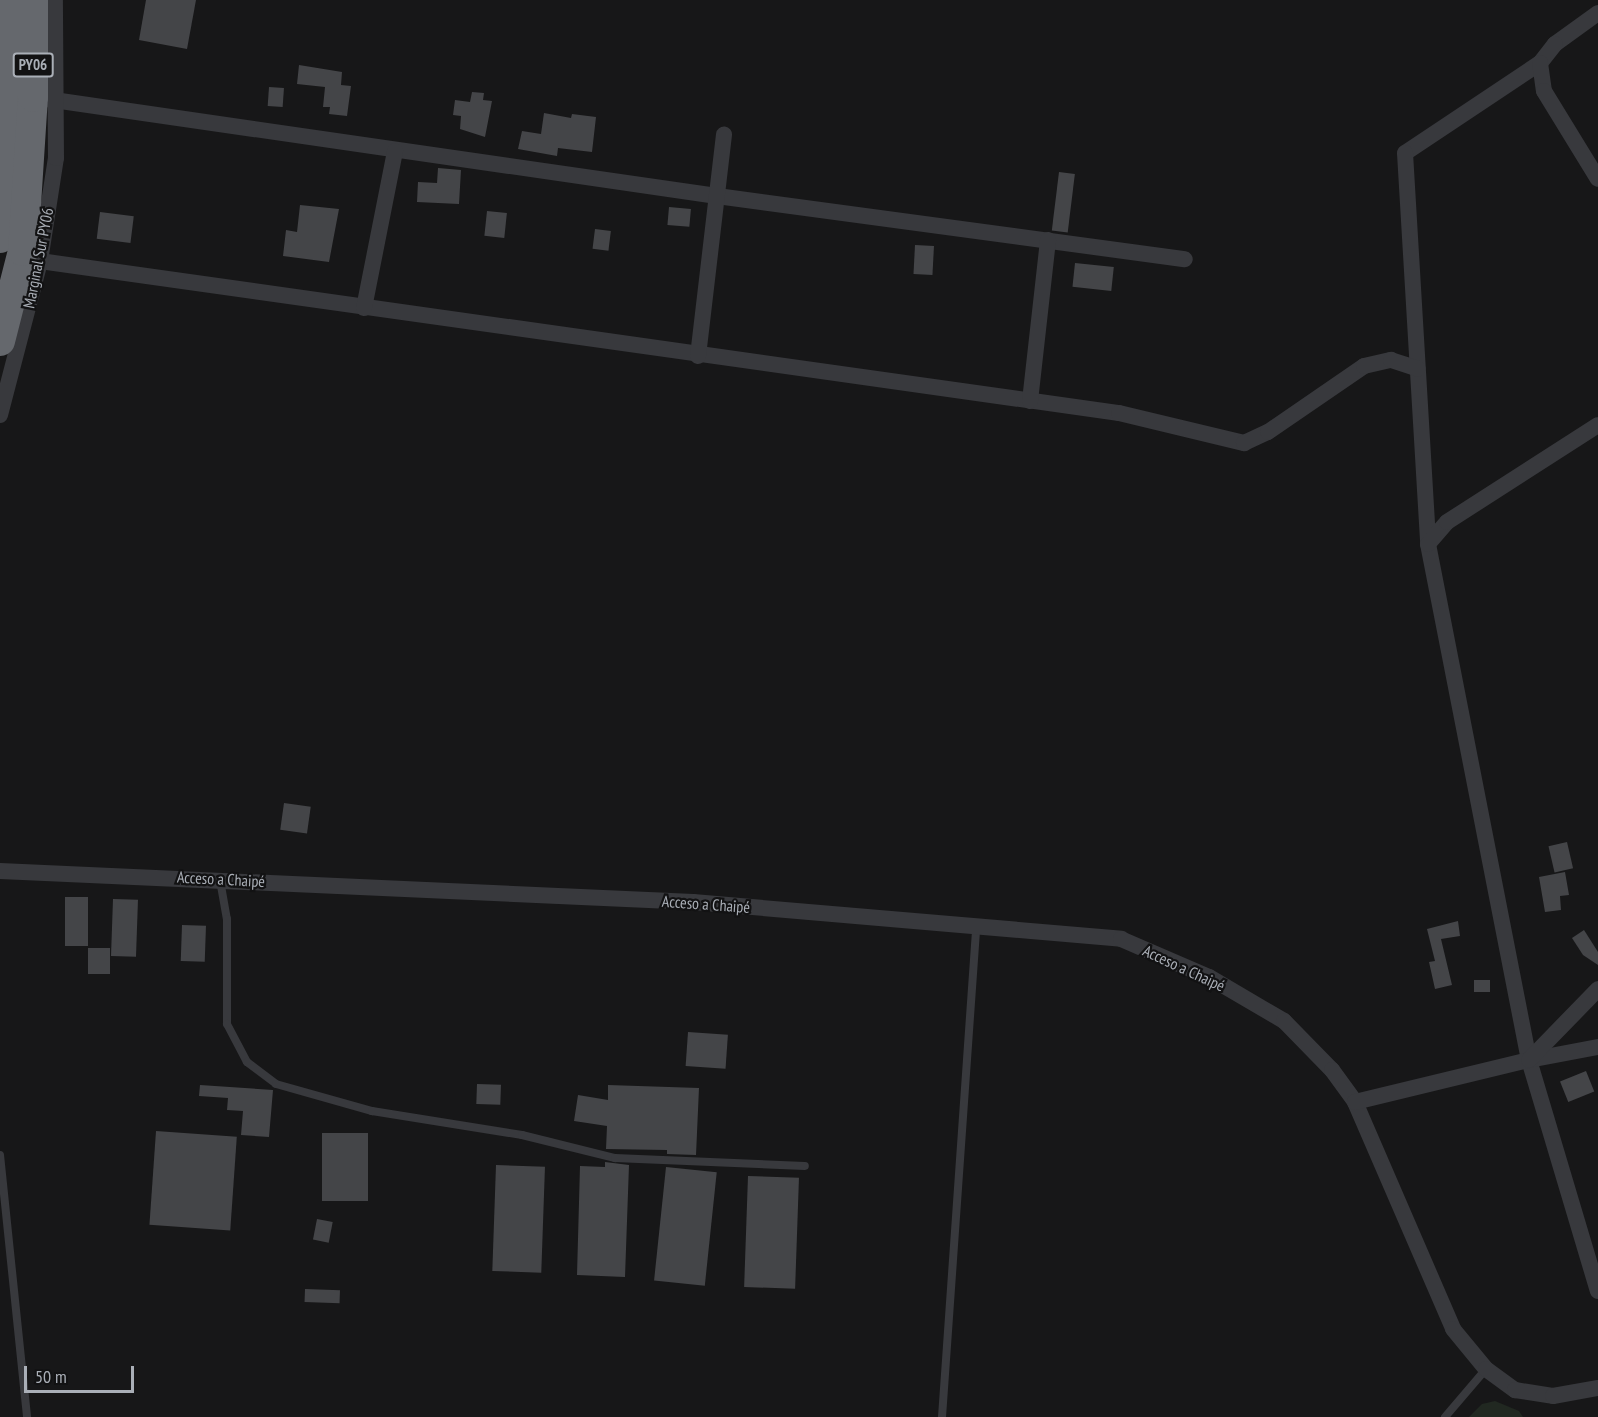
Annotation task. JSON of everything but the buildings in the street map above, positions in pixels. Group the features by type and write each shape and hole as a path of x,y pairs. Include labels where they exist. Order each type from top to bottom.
{"highway":[{"name":"PY06","path":"0,237 7,0"},
{"name":"PY06","path":"0,341 7,295 23,251 44,98 33,0"}],"street":[{"name":"Marginal Sur PY06","path":"0,415 40,261 56,158 44,98 55,0"},
{"path":"1598,13 1554,44 1540,63 1405,153 1428,544 1528,1060 1598,1291"},
{"path":"1540,63 1544,91 1598,179"},
{"path":"44,98 395,151 1185,259"},
{"path":"698,356 724,135"},
{"path":"364,308 395,151"},
{"path":"1030,401 1048,240"},
{"path":"40,261 698,356 1119,413 1244,443 1268,432 1364,366 1391,360 1418,369"},
{"path":"1428,544 1447,522 1598,425"},
{"name":"Acceso a Chaipé","path":"0,871 220,879 693,902 1121,939 1209,977 1284,1021 1332,1070 1355,1102 1453,1329 1486,1369 1515,1390 1543,1395 1598,1388"},
{"path":"1528,1060 1598,989"},
{"path":"1355,1102 1528,1060 1598,1047"}],"lane":[{"path":"220,879 227,919 227,1024 247,1062 276,1084 372,1111 522,1135 615,1158 805,1166"},
{"path":"942,1417 976,926"},
{"path":"0,1155 27,1417"},
{"path":"1445,1417 1486,1369"}],"shaded area":[{"path":"1495,1401 1519,1411 1523,1417 1469,1417 1482,1404"}]}
